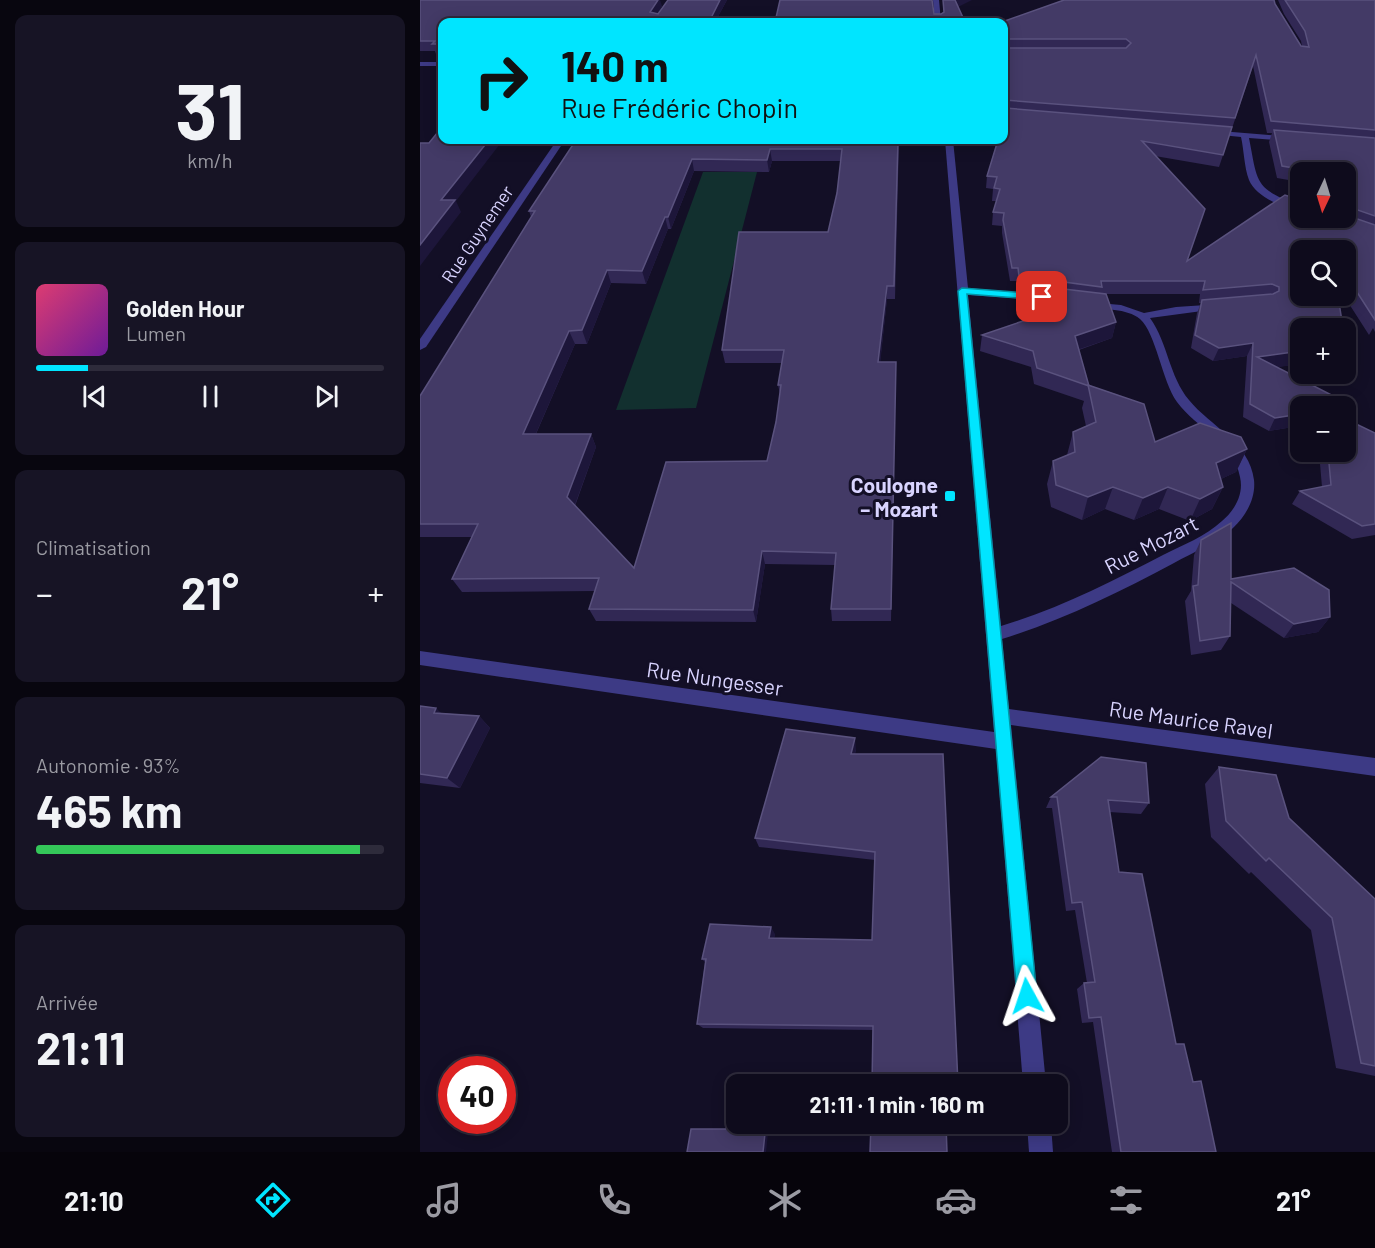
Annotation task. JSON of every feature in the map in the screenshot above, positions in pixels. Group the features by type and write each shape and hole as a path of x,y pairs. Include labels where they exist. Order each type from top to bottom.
{"street":[{"path":"936,0 938,18"},
{"path":"420,64 438,64"},
{"path":"1199,131 1304,140"},
{"path":"1245,135 1253,180 1256,185 1269,196 1290,205"},
{"name":"Rue Guynemer","path":"420,347 558,144"},
{"path":"949,144 1034,1074"},
{"path":"962,291 1007,293 1055,299"},
{"path":"1077,302 1121,308 1143,316 1176,310 1233,305"},
{"name":"Rue Mozart","path":"994,636 1048,618 1097,595 1214,535 1231,523 1241,511 1246,499 1248,484 1237,453 1184,403 1170,377 1154,331 1143,316"},
{"name":"Rue Nungesser","path":"420,658 1004,742"},
{"name":"Rue Maurice Ravel","path":"1002,716 1375,767"},
{"path":"1040,1134 1041,1152"}],"green space":[{"path":"703,172 757,172 696,408 616,410"}],"building":[{"path":"420,0 658,0 650,12 658,14 668,0 720,0 711,18 438,18 438,44 432,44 435,41 420,41"},
{"path":"780,0 932,0 934,14 941,14 944,12 943,0 955,0 963,18 776,18"},
{"path":"1064,0 1274,0 1301,46 1309,47 1305,31 1285,0 1375,0 1375,130 1271,121 1256,55 1235,118 1008,100 1008,48 1126,48 1131,43 1126,39 1008,39 1008,20"},
{"path":"1008,108 1232,127 1223,155 1142,141 1205,209 1187,261 1285,195 1290,197 1290,228 1356,228 1356,218 1375,225 1375,320 1356,291 1356,240 1290,240 1290,306 1340,306 1341,318 1290,318 1290,352 1257,357 1290,374 1290,384 1310,384 1333,396 1290,396 1290,416 1275,418 1250,404 1253,343 1219,348 1195,335 1202,300 1273,294 1279,291 1279,287 1272,284 1203,290 1205,281 1101,281 1102,287 1019,276 1018,268 1012,268 1003,220 1004,213 993,212 1000,189 994,188 997,177 987,176 997,144 1008,144"},
{"path":"1274,130 1375,138 1375,216 1356,209 1356,162 1290,162 1290,167 1282,166"},
{"path":"438,132 438,144 486,144 441,200 455,200 420,245 420,143 429,143"},
{"path":"573,144 898,144 894,286 887,286 878,362 896,362 891,609 831,609 836,553 762,551 753,610 589,609 599,578 452,579 478,524 420,524 420,396 535,211 529,211","holes":["770,149 842,149 837,193 828,232 739,232 722,350 784,350 778,385 781,385 776,422 767,461 666,462 634,568 567,497 591,434 523,434 569,331 582,330 607,270 642,271 692,159 767,160"]},
{"path":"1021,284 1106,294 1116,322 1075,336 1089,386 1037,368 1033,351 982,335 1026,320"},
{"path":"1088,385 1144,404 1155,442 1200,423 1241,437 1247,449 1216,463 1223,487 1200,499 1168,487 1143,498 1113,487 1088,497 1056,485 1053,461 1075,452 1073,432 1096,422"},
{"path":"1356,424 1375,433 1375,524 1362,526 1300,491 1331,485 1329,462 1356,462"},
{"path":"1231,523 1231,579 1294,568 1329,590 1330,617 1294,624 1231,582 1230,636 1200,641 1193,586 1198,585 1201,540"},
{"path":"420,706 436,708 434,713 479,716 447,778 420,774"},
{"path":"786,729 855,738 851,754 943,754 958,1074 872,1074 873,1026 697,1024 706,959 702,959 710,924 771,927 769,938 872,940 875,852 755,838"},
{"path":"1101,757 1146,763 1149,803 1108,800 1119,872 1142,874 1176,1044 1184,1044 1193,1082 1201,1081 1216,1152 1121,1152 1101,1017 1089,1018 1084,983 1095,982 1082,902 1072,903 1057,797 1051,797"},
{"path":"1219,767 1276,775 1289,818 1375,899 1375,1066 1361,1063 1332,918 1269,858 1266,861 1226,821"},
{"path":"691,1129 726,1129 726,1134 765,1134 763,1152 687,1152"},
{"path":"871,1134 946,1134 947,1152 870,1152"}],"place":[{"name":"Coulogne – Mozart","path":"950,496"}],"route":[{"path":"1027,996 962,291 1042,297"}]}
